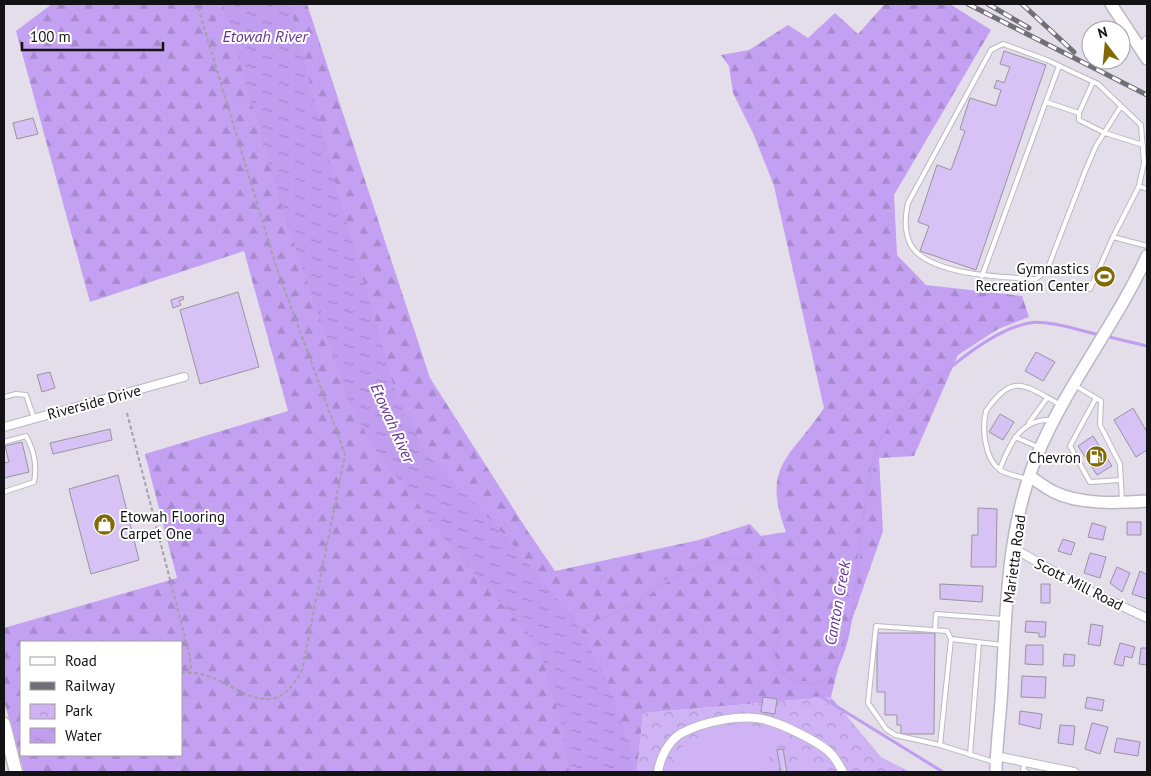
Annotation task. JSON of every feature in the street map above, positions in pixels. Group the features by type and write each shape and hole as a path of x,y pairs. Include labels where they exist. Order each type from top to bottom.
{"main road":[{"path":"4,724 16,772"}],"street":[{"path":"1111,4 1144,44 1147,59"},
{"name":"Marietta Road","path":"996,763 1012,548 1030,478 1040,448 1061,406 1118,313 1147,256"},
{"name":"Riverside Drive","path":"4,427 184,377"},
{"path":"1030,478 1056,493 1080,498 1122,502 1147,501"},
{"name":"Scott Mill Road","path":"1012,548 1083,588 1147,618"},
{"path":"658,772 660,758 679,734 710,722 743,718 765,719 795,731 832,754 843,772"},
{"path":"996,763 1025,769 1074,772"}],"lane":[{"path":"1090,288 1139,186 1144,164 1142,125 1121,106 1093,82 1059,66 1003,44 991,50 908,203 905,219 909,242 918,255 954,271 982,276 1036,279 1047,270 1086,168 1121,106"},
{"path":"982,276 1059,66"},
{"path":"1093,82 1079,113 1079,120 1105,133 1143,146"},
{"path":"1046,102 1079,113"},
{"path":"1139,186 1147,189"},
{"path":"1113,237 1147,246"},
{"path":"1073,384 1101,401 1100,426 1120,464 1122,502"},
{"path":"1030,478 1000,469 992,461 988,451 984,420 986,411 1010,386 1025,386 1061,406"},
{"path":"4,397 16,394 26,395 34,418"},
{"path":"1000,469 1015,437 1029,423 1047,398"},
{"path":"1096,398 1070,446 1090,482 1121,480"},
{"path":"1029,423 1054,420"},
{"path":"4,442 26,436 30,444 36,472 34,482 4,492"},
{"path":"1015,437 1040,448"},
{"path":"935,630 936,614 1007,619"},
{"path":"940,745 950,639 947,631 876,626 868,703 886,728 895,735 940,745 996,763"},
{"path":"950,639 1004,646"},
{"path":"970,755 979,643"},
{"path":"1017,772 1025,769"}],"path":[{"path":"182,673 209,677 243,694 257,698 279,695 295,684 302,670 345,454 276,266 197,4"},
{"path":"126,413 190,657 191,673"}],"green space":[{"path":"52,4 307,4 430,378 555,571 699,540 750,524 761,536 786,532 779,510 778,477 790,452 824,408 774,186 753,133 733,93 729,66 721,55 749,50 788,25 808,38 835,13 858,34 885,4 950,4 991,30 894,195 897,255 926,285 1022,296 1029,317 998,329 958,355 914,456 879,458 883,531 845,640 831,697 643,713 637,772 24,772 4,701 4,628 177,578 145,454 288,411 244,251 90,302 16,31"},
{"path":"831,697 881,757 910,772 637,772 643,713"},
{"path":"743,723 776,734 765,772 668,772 682,747 712,728"},
{"path":"799,756 822,766 827,772 792,772"}],"water":[{"name":"Etowah River","path":"223,4 290,4 330,163 397,397 426,453 503,533 579,626 611,691 630,746 634,772 569,772 561,724 542,657 527,632 465,564 372,446 348,400 283,212"}],"building":[{"path":"1004,51 1046,65 976,270 920,251 929,226 918,222 937,165 951,170 965,131 960,129 970,98 996,106 1001,90 994,88 997,80 1004,83 1010,67 1000,64"},
{"path":"33,118 38,134 17,139 13,123"},
{"path":"238,292 259,367 200,384 180,310"},
{"path":"183,296 184,299 179,301 181,305 173,308 171,300"},
{"path":"1036,352 1055,362 1043,381 1025,371"},
{"path":"50,372 55,388 42,392 37,375"},
{"path":"1133,408 1147,432 1147,450 1136,457 1114,420"},
{"path":"1000,414 1014,422 1003,440 989,432"},
{"path":"110,429 112,440 53,454 50,443"},
{"path":"1093,436 1112,466 1097,475 1078,446"},
{"path":"22,442 29,472 4,478 4,463 9,462 5,446"},
{"name":"Etowah Flooring Carpet One","path":"118,475 139,560 91,574 69,489"},
{"path":"978,508 997,509 996,567 971,567 972,535 978,535"},
{"path":"1127,522 1141,522 1141,535 1127,535"},
{"path":"1092,523 1106,527 1103,540 1088,537"},
{"path":"1063,539 1075,543 1071,555 1058,551"},
{"path":"1090,553 1106,557 1100,578 1084,573"},
{"path":"1117,567 1130,573 1122,592 1110,583"},
{"path":"1140,571 1147,575 1147,599 1132,594"},
{"path":"940,584 983,586 982,602 940,599"},
{"path":"1041,584 1050,584 1050,603 1041,603"},
{"path":"1026,621 1046,622 1045,637 1039,637 1039,633 1025,632"},
{"path":"1091,624 1103,626 1100,646 1088,644"},
{"path":"877,633 935,633 934,734 901,734 901,725 897,725 897,715 885,715 885,692 877,692"},
{"path":"1120,643 1135,647 1132,658 1125,656 1123,666 1114,664"},
{"path":"1026,645 1043,645 1043,665 1025,664"},
{"path":"1141,648 1147,648 1147,665 1139,664"},
{"path":"1064,654 1075,655 1074,666 1063,666"},
{"path":"1022,676 1046,677 1045,698 1021,697"},
{"path":"763,697 777,699 775,714 761,712"},
{"path":"1087,697 1104,700 1102,711 1085,708"},
{"path":"1020,711 1042,714 1040,729 1019,724"},
{"path":"1092,723 1108,727 1100,754 1085,749"},
{"path":"1060,725 1075,726 1073,745 1058,743"},
{"path":"1117,738 1140,742 1138,756 1114,752"},
{"path":"783,749 787,772 781,772 777,750"}],"waterway":[{"name":"Canton Creek","path":"578,628 581,629 634,604 669,579 708,563 741,557 769,575 776,588 783,613 781,631 773,654 780,669 787,676 801,682 816,683 823,681 834,671 846,642 852,611 864,511 872,471 883,434 896,414 916,395 964,357 990,339 1019,325 1036,322 1064,326 1099,335"},
{"name":"Canton Creek","path":"1105,336 1147,346"},
{"path":"813,684 823,698 943,772"}],"railway":[{"path":"968,4 1147,95"},
{"path":"988,4 1029,28"},
{"path":"1022,4 1074,52"}],"place":[{"name":"Gymnastics Recreation Center","path":"1105,277"},
{"name":"Chevron","path":"1097,457"},
{"name":"Etowah Flooring Carpet One","path":"104,525"}]}
